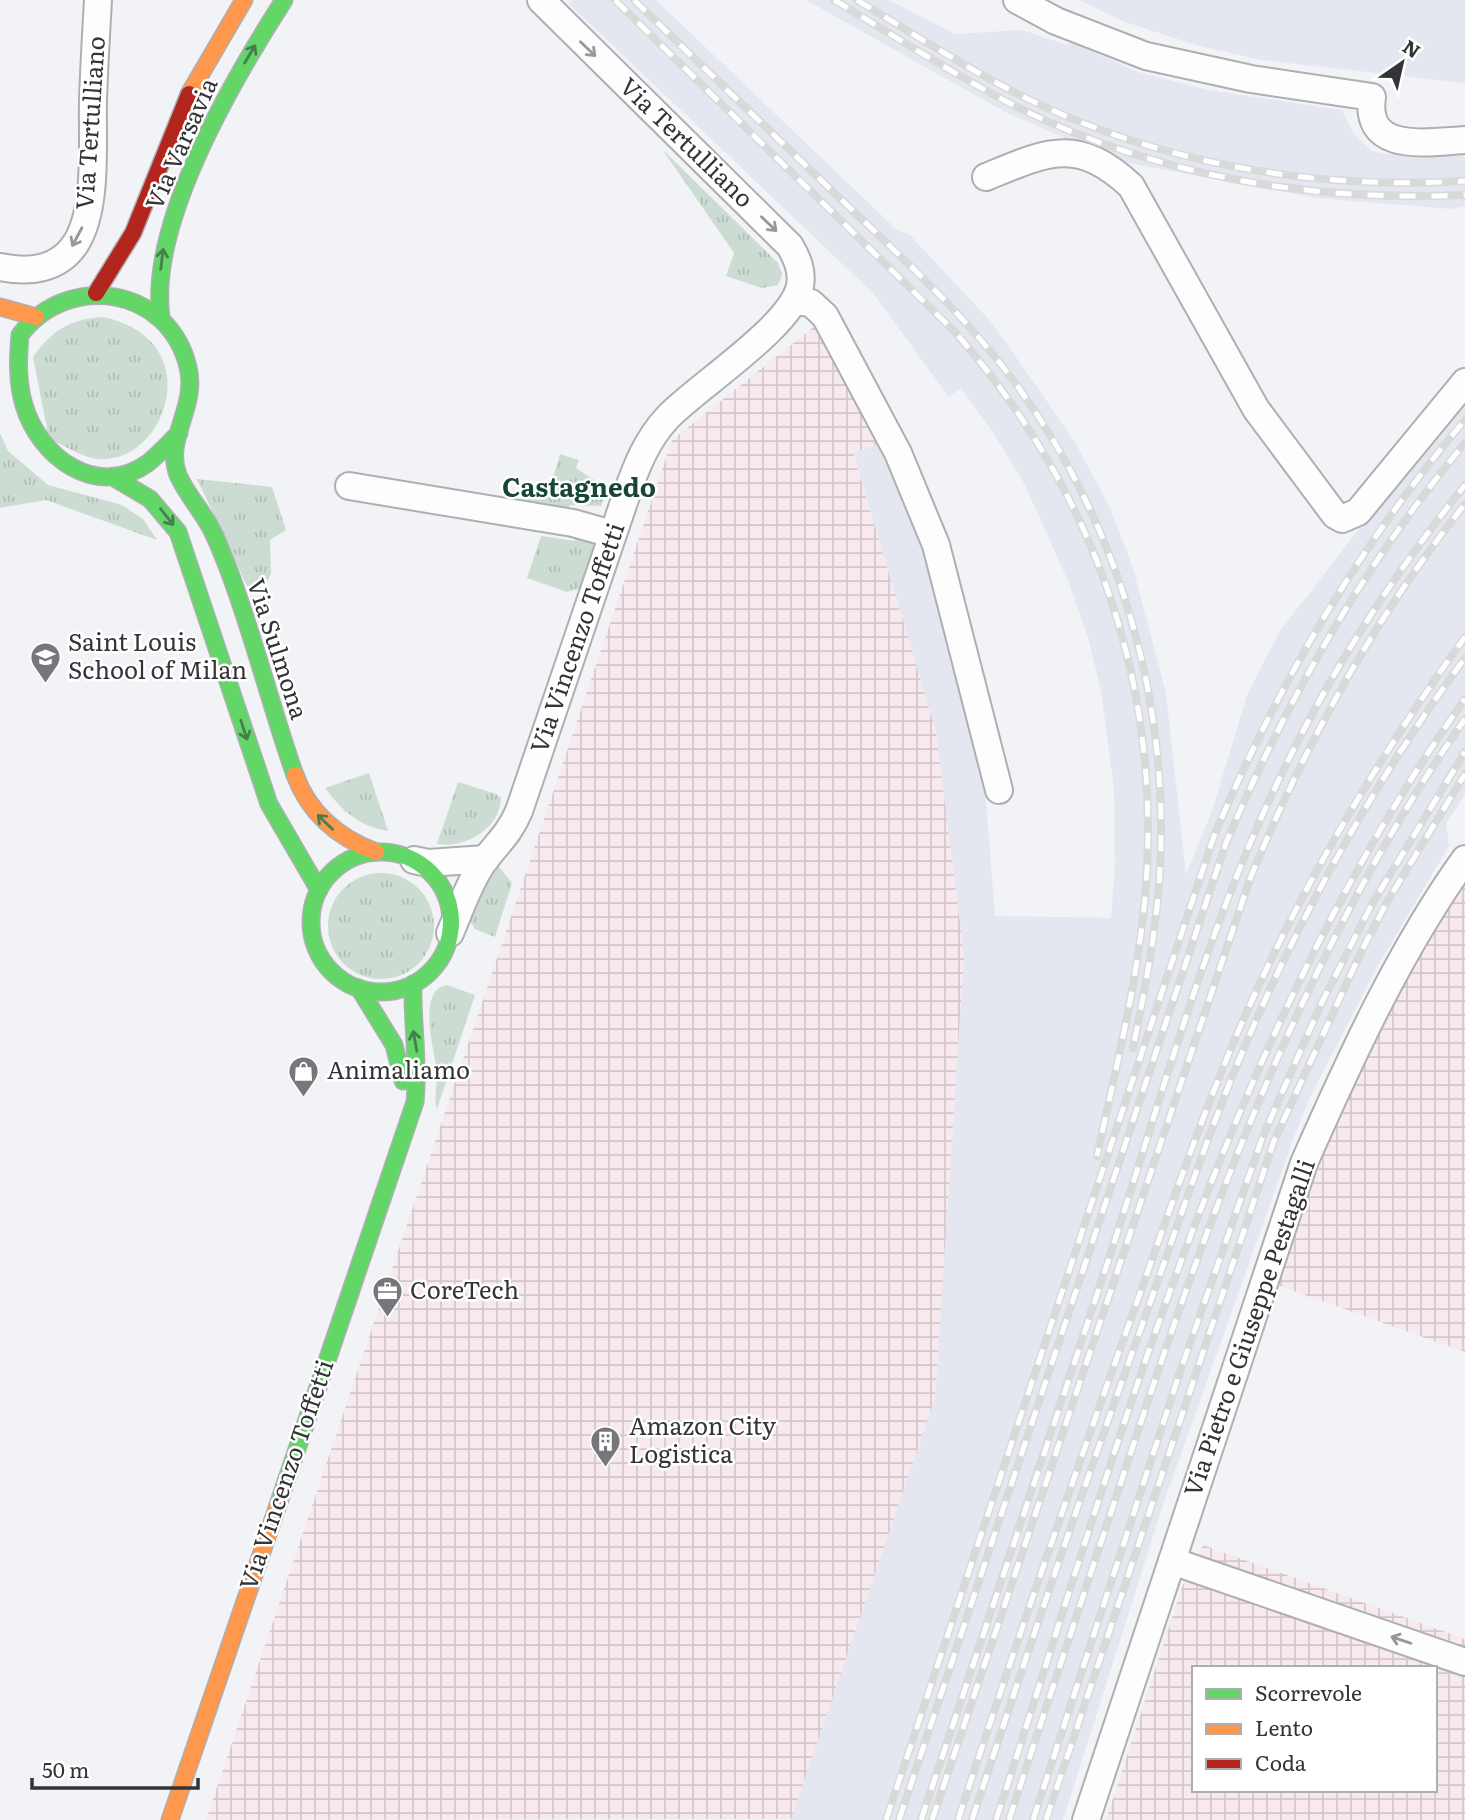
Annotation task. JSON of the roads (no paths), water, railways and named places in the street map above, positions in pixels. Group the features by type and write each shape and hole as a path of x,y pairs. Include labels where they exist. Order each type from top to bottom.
{"street":[{"name":"Via Tertulliano","path":"0,267 18,271 51,265 65,256 76,243 84,225 91,186 98,0"},
{"name":"Via Varsavia","path":"96,293 115,269 128,242 195,82 244,0"},
{"name":"Via Varsavia","path":"161,317 159,285 164,242 221,106 284,0"},
{"name":"Via Tertulliano","path":"541,0 790,246 800,272 795,301"},
{"path":"1017,0 1056,22 1146,56 1251,79 1372,97 1376,127 1390,139 1465,141"},
{"path":"986,177 1043,154 1061,151 1080,154 1100,162 1131,186 1256,409 1335,515 1342,519 1350,517 1364,504 1465,382"},
{"name":"Via Sulmona","path":"179,433 150,462 113,477 84,478 52,466 29,449 13,422 5,391 8,363 17,341 36,317 67,299 96,293 130,299 161,317 178,340 187,360 189,404 174,452 180,478 213,532 300,788 324,822 354,845 376,852"},
{"name":"Via Vincenzo Toffetti","path":"319,890 311,918 316,948 333,973 359,988 388,992 414,984 437,965 471,883 486,859 506,838 519,811 635,469 656,431 677,408 764,334 795,301"},
{"path":"795,301 811,303 825,316 909,480 947,581 999,790"},
{"path":"0,307 36,317"},
{"name":"Via Sulmona","path":"113,477 150,499 178,532 269,804 319,890"},
{"path":"349,486 573,523 612,534"},
{"name":"Via Vincenzo Toffetti","path":"376,852 398,854 428,863 486,859"},
{"path":"319,890 340,866 359,856 376,852"},
{"name":"Via Pietro e Giuseppe Pestagalli","path":"1086,1820 1304,1163 1335,1092 1419,931 1465,859"},
{"name":"Via Vincenzo Toffetti","path":"414,860 432,873 442,887 450,908 450,933"},
{"name":"Via Vincenzo Toffetti","path":"170,1820 403,1130 415,1102 419,1085 419,1065 412,1029 414,984"},
{"name":"Via Vincenzo Toffetti","path":"359,988 383,1027 400,1064 404,1088 403,1130"},
{"path":"1172,1561 1465,1662"}],"railway":[{"path":"615,0 954,331 1001,389 1042,451 1077,515 1104,581 1126,650 1140,721 1147,794 1147,869 1140,942 1097,1156"},
{"path":"634,0 895,251 984,343 1023,394 1057,447 1087,502 1111,560 1131,620 1146,681 1156,743 1161,806 1160,869 1150,959 1133,1048"},
{"path":"834,0 947,69 1017,107 1124,151 1235,180 1292,188 1350,194 1465,195"},
{"path":"857,0 1022,96 1074,120 1128,139 1183,155 1295,176 1408,183 1465,181"},
{"path":"886,1820 1214,836 1265,725 1323,618 1390,517 1465,420"},
{"path":"899,1820 1226,843 1275,737 1330,634 1394,536 1465,443"},
{"path":"921,1820 1113,1246 1190,1004 1234,883 1285,767 1345,656 1390,586 1465,485"},
{"path":"932,1820 1250,879 1294,779 1344,684 1401,592 1465,504"},
{"path":"958,1820 1103,1395 1195,1140 1241,1025 1289,923 1342,825 1401,730 1465,637"},
{"path":"972,1820 1056,1570 1183,1210 1253,1027 1298,931 1349,836 1404,745 1465,658"},
{"path":"996,1820 1137,1384 1189,1240 1246,1099 1309,961 1382,827 1465,699"},
{"path":"1009,1820 1162,1358 1232,1168 1270,1074 1312,982 1358,892 1409,804 1465,719"},
{"path":"1033,1820 1180,1372 1263,1136 1322,1002 1372,904 1465,752"},
{"path":"1046,1820 1274,1141 1362,950 1387,902 1465,774"}],"place":[{"name":"Saint Louis School of Milan","path":"45,684"},
{"name":"Animaliamo","path":"304,1098"},
{"name":"CoreTech","path":"387,1318"},
{"name":"Amazon City Logistica","path":"606,1468"}],"district":[{"name":"Castagnedo","path":"579,488"}]}
